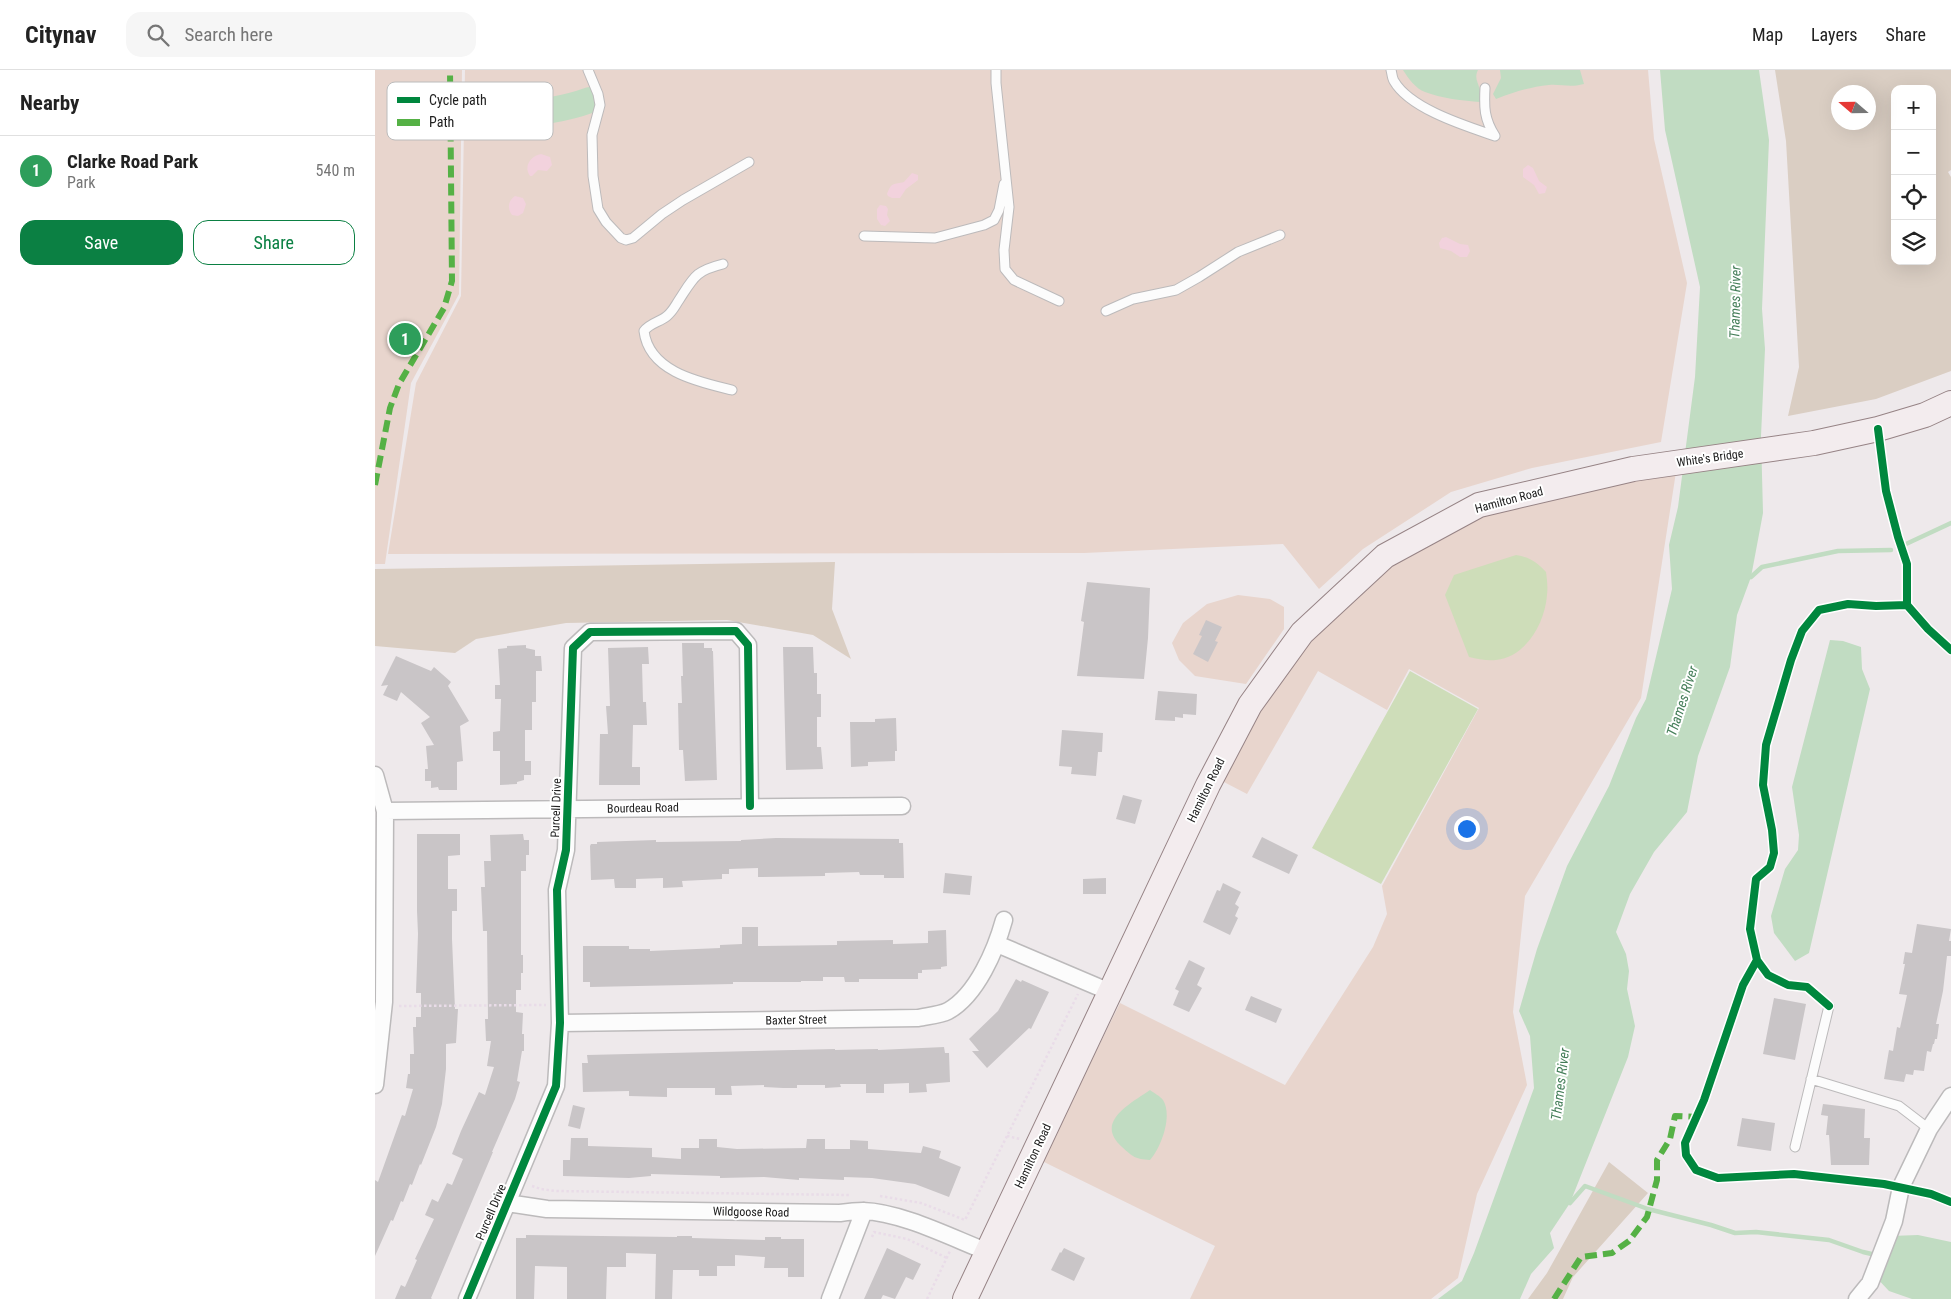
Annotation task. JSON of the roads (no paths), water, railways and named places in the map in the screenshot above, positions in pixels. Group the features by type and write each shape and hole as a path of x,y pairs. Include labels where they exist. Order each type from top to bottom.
{"main road":[{"name":"White's Bridge","path":"1633,469 1787,448 1878,429 1925,415 1951,402"},
{"name":"Hamilton Road","path":"965,1299 1212,777 1250,705 1302,633 1385,556 1479,506 1633,469"}],"street":[{"name":"Purcell Drive","path":"467,1299 555,1086 560,1023 557,890 566,850 573,648 590,632 736,631 748,645 750,806"},
{"path":"375,775 385,811 384,1007 375,1085"},
{"name":"Bourdeau Road","path":"385,811 902,806"},
{"name":"Baxter Street","path":"560,1023 918,1018 948,1011 965,997 982,973 997,944 1005,920"},
{"path":"997,944 1110,992"},
{"path":"1857,1299 1870,1282 1893,1221 1901,1187 1929,1129 1951,1096"},
{"name":"Wildgoose Road","path":"507,1203 547,1210 840,1213 864,1211 915,1223 987,1252"},
{"path":"830,1299 864,1211"}],"lane":[{"path":"588,70 599,94 599,106 592,135 593,176 598,209 606,222 621,238 626,240 633,238 662,214 683,200 749,162"},
{"path":"996,70 995,83 1009,208 1004,250 1005,269 1014,280 1059,301"},
{"path":"1391,70 1394,81 1408,96 1419,104 1439,115 1495,136 1487,123 1484,110 1485,88"},
{"path":"864,236 935,238 984,225 994,220 999,210 1006,173"},
{"path":"1106,311 1133,299 1176,290 1237,252 1280,235"},
{"path":"723,264 706,268 696,275 667,317 648,326 644,330 645,338 661,363 696,381 733,390"},
{"path":"1795,1147 1829,1006"},
{"path":"1811,1079 1899,1106 1929,1129"}],"water":[{"path":"1403,70 1478,70 1476,78 1480,91 1480,102 1452,99 1422,91 1415,86"},
{"path":"1500,70 1580,70 1584,84 1574,86 1542,86 1522,90 1496,99 1493,94 1501,78"},
{"name":"Thames River","path":"1660,70 1759,70 1769,140 1762,309 1765,349 1761,436 1763,513 1751,577 1737,615 1730,667 1698,756 1687,812 1654,852 1630,894 1616,932 1626,954 1629,971 1627,989 1635,1026 1628,1057 1570,1203 1550,1233 1554,1248 1531,1274 1520,1299 1438,1299 1462,1281 1534,1088 1530,1036 1519,1011 1537,949 1567,866 1609,786 1636,718 1646,699 1672,589 1669,545 1678,507 1695,377 1700,287 1665,130"},
{"path":"1830,640 1843,641 1861,647 1862,669 1870,689 1809,953 1795,961 1774,933 1771,916 1785,869 1798,850 1799,835 1792,787"},
{"path":"1150,1090 1163,1100 1167,1114 1162,1140 1150,1160 1137,1158 1129,1153 1114,1138 1112,1130 1113,1122 1118,1114"},
{"path":"1918,1235 1951,1242 1951,1299 1912,1299 1889,1291 1873,1274 1891,1236"}],"waterway":[{"path":"553,110 590,100"},
{"path":"1906,544 1951,523"},
{"path":"1751,577 1762,567 1838,551 1891,550"},
{"path":"1570,1203 1585,1186 1648,1209 1735,1233 1756,1232 1829,1240 1876,1255"}],"place":[{"name":"Clarke Road Park","path":"405,339"}]}
